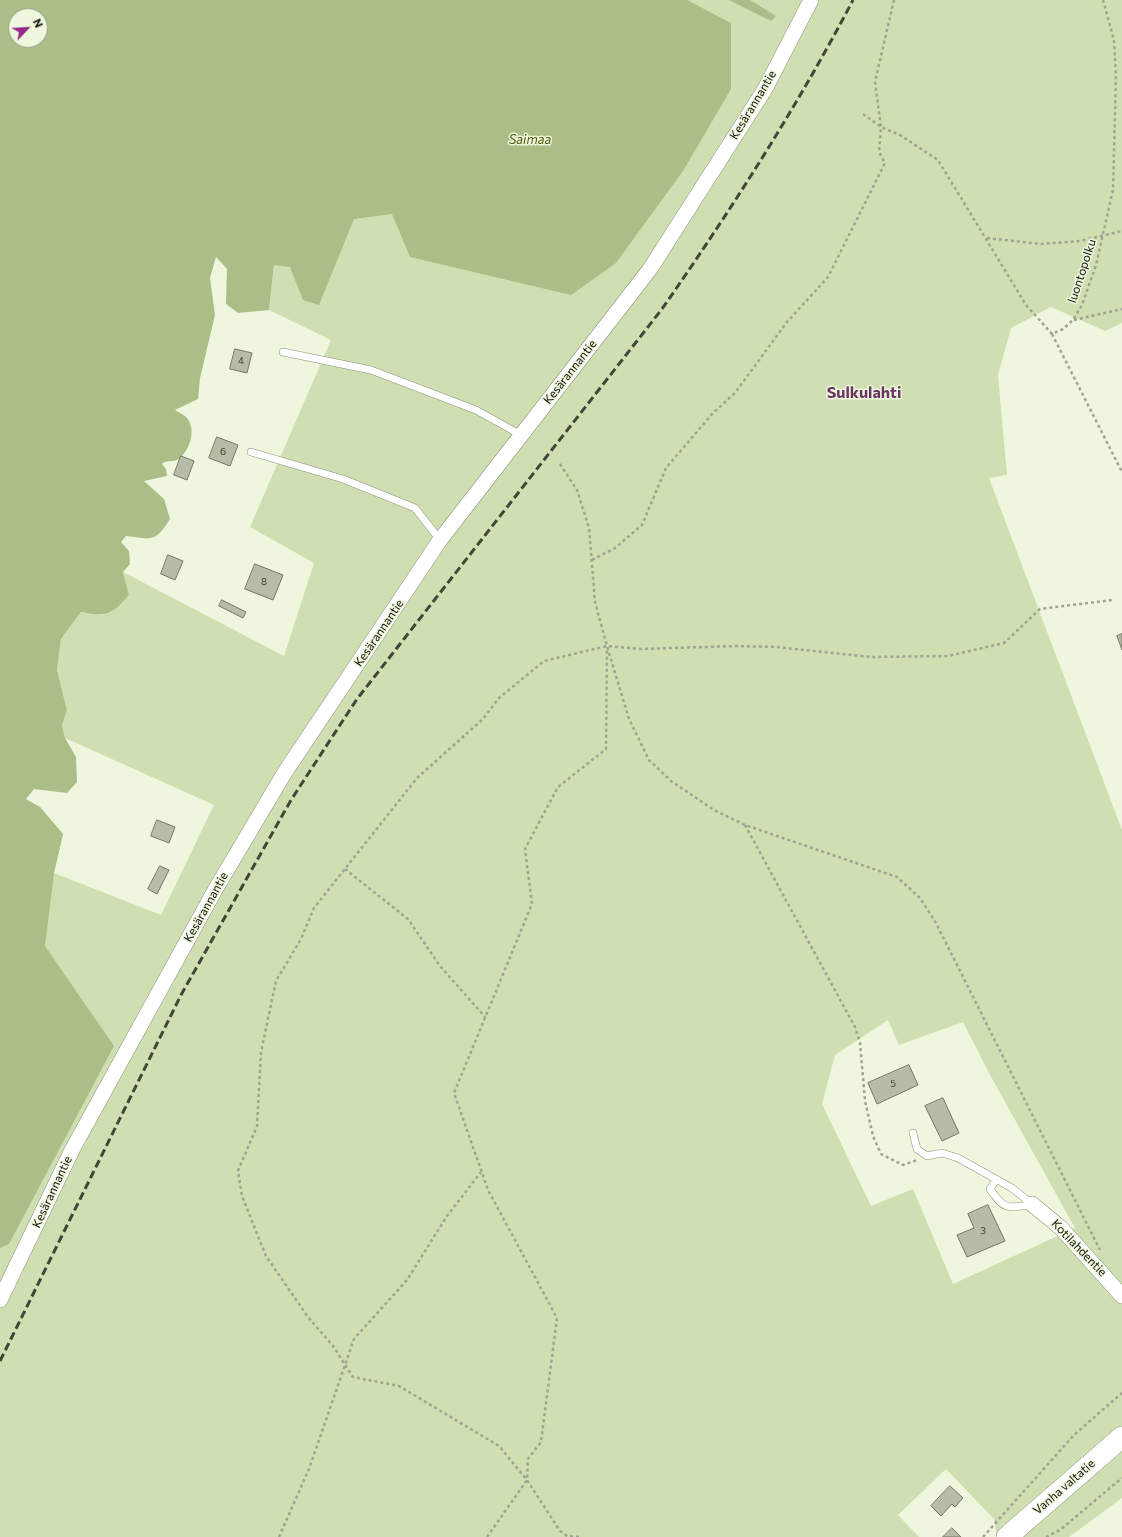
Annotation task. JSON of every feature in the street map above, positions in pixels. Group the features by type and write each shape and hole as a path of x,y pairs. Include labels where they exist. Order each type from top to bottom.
{"main road":[{"name":"Vanha valtatie","path":"1007,1537 1122,1437"}],"street":[{"name":"Kesärannantie","path":"0,1300 72,1150 215,890 285,772 440,540 650,268 764,89 811,0"},
{"name":"Kotilahdentie","path":"1032,1204 1061,1228 1122,1296"}],"lane":[{"path":"283,352 371,370 476,410 521,435"},
{"path":"252,452 343,479 416,508 440,540"},
{"path":"913,1133 918,1149 927,1156 942,1153 958,1158 1012,1188 1032,1204"},
{"path":"996,1180 990,1188 1000,1203 1013,1208 1032,1204"}],"path":[{"path":"592,560 615,548 642,525 666,468 708,418 734,393 787,322 828,277 885,163 880,152 881,127 875,82 894,0"},
{"name":"luontopolku","path":"1052,334 1063,329 1073,320 1082,304 1096,265 1113,190 1116,76 1114,40 1104,0"},
{"path":"863,114 881,127 900,135 938,160 987,238 1026,305 1052,334 1122,472"},
{"path":"987,238 1041,244 1080,241 1104,234 1122,232"},
{"path":"1073,320 1122,309"},
{"path":"560,464 578,490 589,528 595,602 629,719 649,760 671,781 714,810 745,826 897,877 920,898 936,923 1102,1255"},
{"path":"578,1537 568,1536 560,1530 527,1480 498,1446 399,1386 353,1377 333,1346 308,1317 266,1256 242,1196 238,1171 257,1126 261,1052 276,981 301,939 314,908 417,778 483,719 499,698 544,661 607,646 641,649 736,646 776,647 871,657 948,656 1004,643 1040,609 1112,600"},
{"path":"487,1537 527,1480 528,1459 541,1442 557,1318 488,1190 454,1093 484,1017 532,904 525,849 558,787 606,748 607,646"},
{"path":"745,826 855,1027 863,1056 862,1083 865,1101 873,1136 882,1154 903,1165 927,1156"},
{"path":"345,869 408,919 440,966 484,1017"},
{"path":"279,1537 309,1469 354,1339 407,1280 447,1216 481,1171"},
{"path":"982,1537 1074,1435 1122,1392"},
{"path":"1046,1537 1060,1530 1122,1478"}],"shaded area":[{"path":"530,0 1122,0 1122,323 1105,331 1051,307 1011,328 998,375 1007,475 989,478 1122,830 1122,1498 1069,1537 997,1537 994,1519 946,1469 898,1515 919,1537 0,1537 0,803 40,807 63,834 54,873 161,915 214,805 65,738 62,726 67,710 57,670 61,639 81,612 103,615 118,607 129,595 123,572 284,656 314,563 250,527 331,340 269,310 274,265","holes":["888,1020 899,1045 963,1022 989,1073 1075,1228 953,1284 913,1189 871,1206 822,1104 835,1055"]}],"water":[{"name":"Saimaa","path":"0,0 687,0 731,23 731,89 683,171 616,263 571,295 410,257 392,214 354,219 319,305 303,300 290,267 274,265 269,310 238,313 226,304 227,269 216,257 210,278 215,315 200,378 198,399 175,410 185,416 189,421 192,433 191,439 182,456 177,460 162,464 166,469 167,476 144,481 164,499 170,519 165,527 152,538 126,536 121,542 129,551 130,564 123,572 129,595 118,607 108,613 97,615 81,612 61,639 57,670 67,710 62,726 65,738 76,757 77,782 67,793 34,789 26,799 40,807 63,834 54,873 45,946 114,1046 9,1244 0,1248"},
{"path":"729,0 750,0 776,16 771,21"}],"building":[{"path":"235,349 252,353 247,373 230,369"},
{"path":"217,437 238,445 230,466 209,458"},
{"path":"181,456 194,461 187,480 174,475"},
{"path":"168,555 183,561 175,580 161,574"},
{"path":"255,564 283,575 273,600 245,589"},
{"path":"222,600 246,612 243,618 219,606"},
{"path":"1122,634 1122,650 1117,636"},
{"path":"157,820 175,827 169,843 151,836"},
{"path":"160,866 169,870 157,894 148,889"},
{"path":"909,1065 918,1085 877,1104 868,1083"},
{"path":"943,1098 959,1133 942,1141 925,1106"},
{"path":"988,1205 1005,1241 967,1257 957,1235 974,1228 968,1214"},
{"path":"950,1486 963,1498 955,1507 952,1504 941,1516 931,1506"},
{"path":"952,1528 961,1537 943,1537"}],"railway":[{"path":"0,1361 181,995 291,800 357,699 662,309 762,158 809,80 853,0"}],"district":[{"name":"Sulkulahti","path":"864,393"}]}
